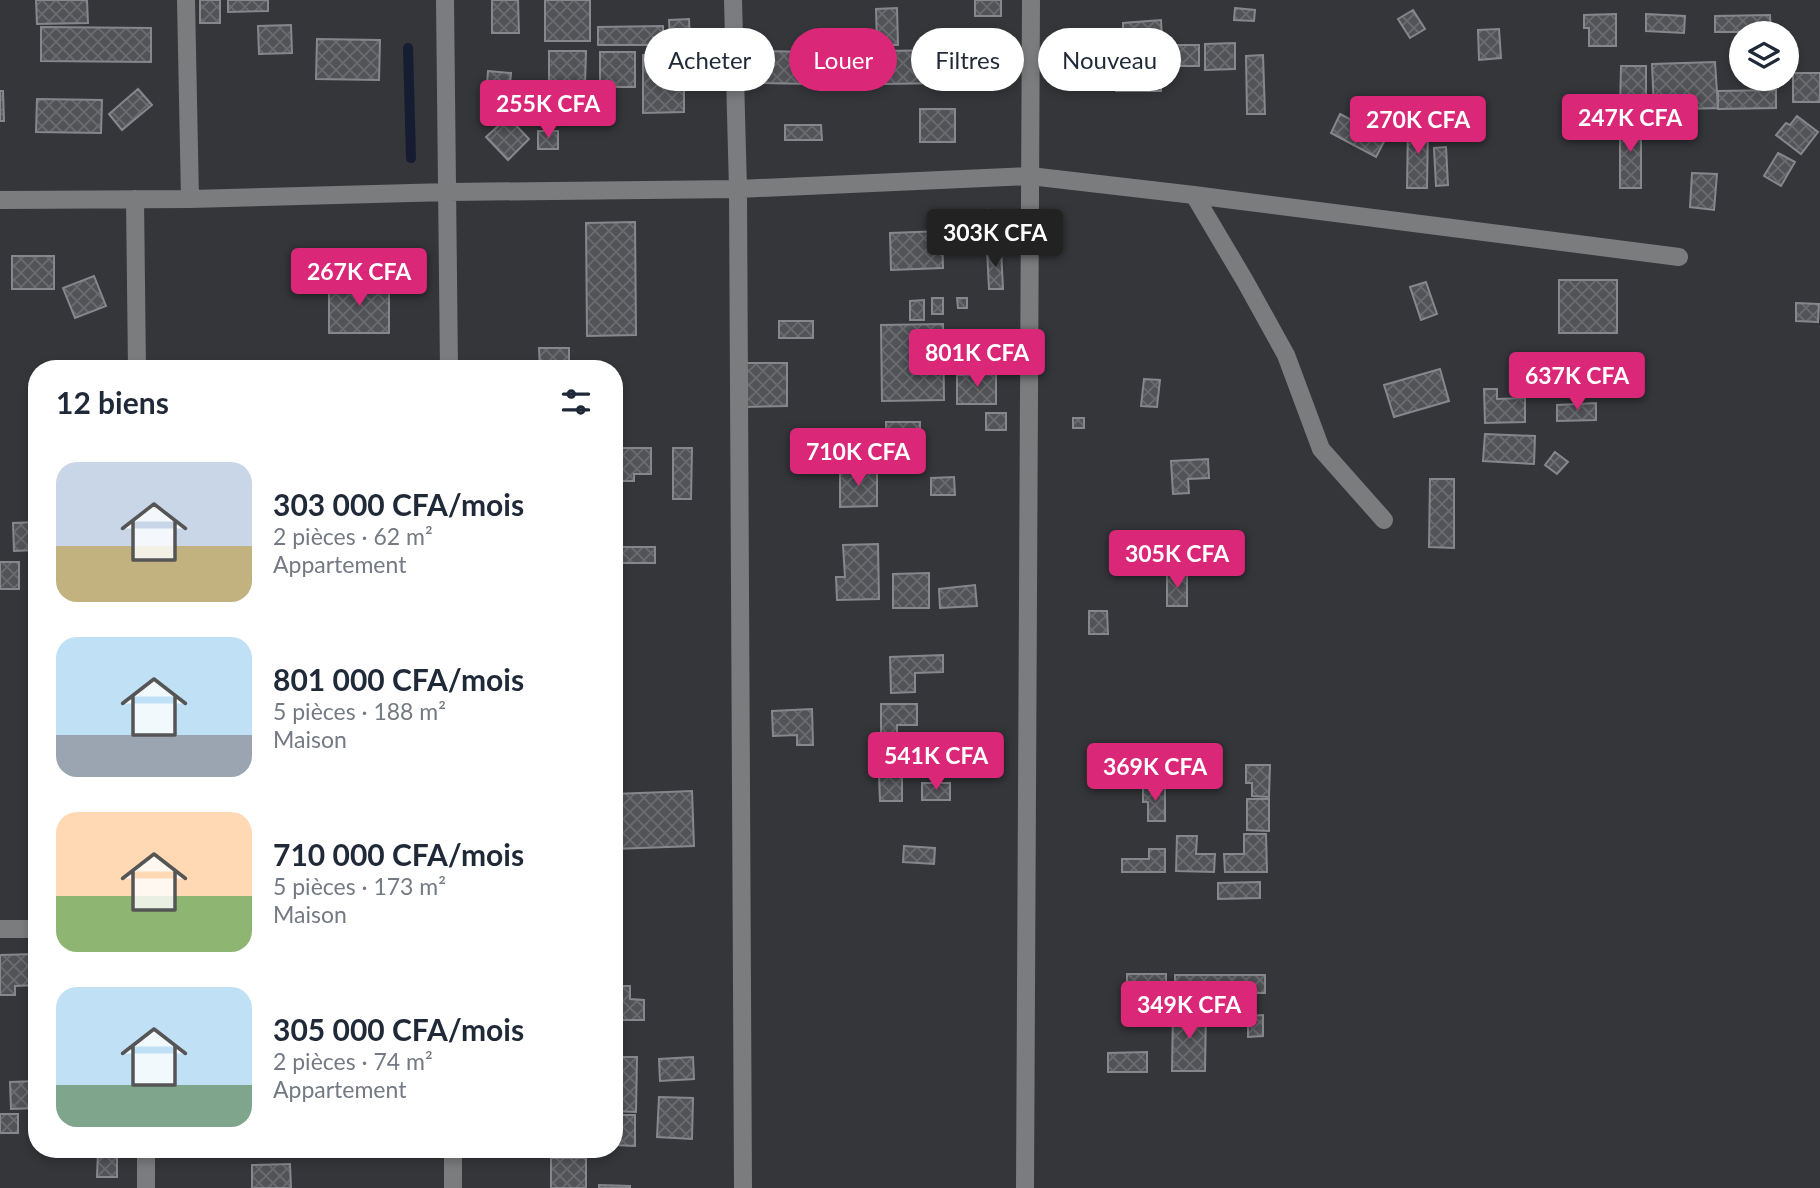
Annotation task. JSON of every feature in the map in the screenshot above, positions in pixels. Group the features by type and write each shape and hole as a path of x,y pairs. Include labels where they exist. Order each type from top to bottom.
{"street":[{"path":"186,0 190,199"},
{"path":"445,0 449,360"},
{"path":"733,0 737,189 743,1188"},
{"path":"1026,1188 1031,0"},
{"path":"0,200 737,189 1030,176 1679,257"},
{"path":"1194,195 1286,355 1321,449 1384,520"},
{"path":"135,200 137,360"},
{"path":"0,929 28,929"},
{"path":"146,1158 146,1188"},
{"path":"453,1158 453,1188"}],"building":[{"path":"36,0 87,0 88,23 37,24"},
{"path":"200,0 220,0 220,23 200,23"},
{"path":"228,0 268,0 268,11 228,12"},
{"path":"492,0 518,0 519,33 492,33"},
{"path":"545,0 590,0 590,41 545,41"},
{"path":"975,0 1001,0 1001,16 975,16"},
{"path":"897,8 898,45 897,28 877,28 876,9"},
{"path":"1235,8 1255,10 1254,21 1234,20"},
{"path":"1413,10 1425,29 1410,38 1398,19"},
{"path":"1616,14 1616,46 1589,46 1589,28 1584,28 1584,15"},
{"path":"1646,14 1685,16 1684,33 1646,31"},
{"path":"1770,15 1770,21 1729,21 1729,32 1715,32 1715,16"},
{"path":"689,19 689,28 669,28 669,20"},
{"path":"1161,20 1161,28 1123,28 1123,23"},
{"path":"291,25 292,53 259,54 258,26"},
{"path":"41,27 151,28 151,62 41,61"},
{"path":"598,27 663,28 644,28 644,45 598,45"},
{"path":"1499,29 1501,58 1479,60 1478,30"},
{"path":"317,39 380,40 379,80 316,79"},
{"path":"1235,43 1235,69 1205,70 1205,44"},
{"path":"1181,45 1199,45 1199,66 1181,66"},
{"path":"549,51 586,51 585,85 549,85"},
{"path":"775,51 789,52 789,84 775,83"},
{"path":"897,51 911,51 911,84 897,84"},
{"path":"600,52 635,52 635,87 600,87"},
{"path":"644,55 644,91 684,91 684,112 643,113"},
{"path":"1263,55 1265,114 1247,114 1246,56"},
{"path":"1715,62 1718,108 1654,110 1652,64"},
{"path":"1621,66 1646,66 1646,109 1620,109"},
{"path":"488,71 511,73 508,111 485,109"},
{"path":"1799,73 1820,73 1820,102 1793,102 1793,91 1799,91"},
{"path":"138,89 152,105 122,130 109,114"},
{"path":"0,91 3,91 4,121 0,121"},
{"path":"1718,91 1776,91 1776,108 1718,109"},
{"path":"37,99 102,100 101,133 36,132"},
{"path":"567,108 598,108 598,119 567,120"},
{"path":"920,109 955,109 955,142 920,142"},
{"path":"1340,114 1386,138 1376,157 1331,133"},
{"path":"1647,115 1679,116 1678,137 1646,137"},
{"path":"1797,116 1818,132 1801,154 1776,135 1786,123 1790,125"},
{"path":"508,117 529,139 508,160 486,137"},
{"path":"1620,119 1641,119 1641,188 1620,188"},
{"path":"1408,124 1428,124 1427,188 1407,188"},
{"path":"785,125 821,125 822,140 785,140"},
{"path":"538,131 558,131 558,149 538,149"},
{"path":"1446,147 1448,185 1436,186 1434,148"},
{"path":"1778,153 1795,162 1781,186 1764,176"},
{"path":"1692,173 1717,174 1714,210 1690,207"},
{"path":"988,210 1005,222 996,233 980,221"},
{"path":"635,222 636,335 587,336 586,223"},
{"path":"942,231 943,268 891,270 890,233"},
{"path":"1001,249 1003,289 989,289 987,250"},
{"path":"12,256 54,256 54,289 12,289"},
{"path":"94,276 106,306 75,318 63,288"},
{"path":"1559,280 1617,280 1617,333 1559,333"},
{"path":"389,282 389,333 329,333 329,283"},
{"path":"1426,282 1437,314 1421,320 1410,287"},
{"path":"932,298 943,298 943,314 932,314"},
{"path":"957,298 967,298 967,308 958,308"},
{"path":"924,300 924,320 910,320 910,301"},
{"path":"1796,303 1819,304 1818,322 1796,321"},
{"path":"779,321 813,321 813,338 779,338"},
{"path":"943,324 944,400 882,401 881,325"},
{"path":"539,348 569,348 569,360 540,360"},
{"path":"744,363 787,363 787,406 744,407"},
{"path":"1440,369 1449,401 1394,417 1384,385"},
{"path":"996,374 996,404 957,404 957,375"},
{"path":"1144,379 1160,380 1157,407 1141,406"},
{"path":"1484,389 1497,389 1497,399 1525,398 1525,422 1485,423"},
{"path":"1596,403 1596,420 1557,421 1557,405"},
{"path":"986,413 1006,413 1006,430 986,430"},
{"path":"1073,418 1084,418 1084,428 1073,428"},
{"path":"886,422 920,422 920,438 886,438"},
{"path":"1485,434 1535,436 1534,464 1483,461"},
{"path":"623,448 651,448 651,474 634,474 634,481 623,481"},
{"path":"673,448 692,448 691,499 673,499"},
{"path":"1555,452 1568,462 1557,474 1545,465"},
{"path":"1208,459 1209,478 1188,479 1189,493 1173,494 1171,461"},
{"path":"840,469 877,469 877,506 840,507"},
{"path":"954,477 955,495 931,495 931,478"},
{"path":"1430,479 1454,479 1454,548 1429,547"},
{"path":"28,522 28,550 14,551 13,523"},
{"path":"878,544 879,599 837,600 836,577 845,577 843,545"},
{"path":"623,547 655,547 655,563 623,563"},
{"path":"0,562 19,562 19,589 0,589"},
{"path":"929,573 929,608 893,608 893,574"},
{"path":"1167,574 1187,574 1187,606 1167,606"},
{"path":"975,585 977,606 940,608 939,589"},
{"path":"1089,611 1107,611 1108,634 1089,634"},
{"path":"943,655 943,672 915,673 915,692 891,693 890,657"},
{"path":"881,704 917,704 917,725 897,725 897,740 881,740"},
{"path":"812,709 813,745 797,745 797,735 773,736 772,711"},
{"path":"961,737 999,737 1000,775 972,776 971,756 962,756"},
{"path":"1246,765 1270,765 1269,797 1252,796 1252,783 1246,783"},
{"path":"879,777 902,777 902,801 880,801"},
{"path":"922,783 950,783 950,800 922,800"},
{"path":"1143,787 1165,787 1165,821 1148,821 1148,802 1143,802"},
{"path":"692,791 694,846 623,849 623,794"},
{"path":"1247,799 1269,799 1269,831 1247,830"},
{"path":"1244,834 1266,834 1267,872 1225,872 1224,854 1244,854"},
{"path":"1177,836 1197,836 1196,854 1215,854 1214,872 1176,871"},
{"path":"904,846 935,848 934,864 903,862"},
{"path":"1149,849 1165,849 1165,872 1122,872 1122,859 1149,859"},
{"path":"1260,882 1260,898 1218,899 1218,883"},
{"path":"28,954 28,985 15,986 15,995 0,995 0,955"},
{"path":"1127,974 1166,974 1166,994 1127,994"},
{"path":"1175,975 1265,975 1265,993 1220,993 1220,1010 1175,1010"},
{"path":"623,986 630,986 630,999 644,1000 644,1020 623,1020"},
{"path":"1173,1010 1206,1010 1205,1071 1172,1071"},
{"path":"1263,1015 1263,1036 1248,1037 1248,1016"},
{"path":"1147,1052 1147,1072 1108,1072 1108,1053"},
{"path":"623,1057 637,1057 636,1112 623,1111"},
{"path":"693,1057 694,1079 660,1081 659,1059"},
{"path":"28,1081 28,1108 11,1109 10,1082"},
{"path":"659,1097 693,1098 692,1139 657,1137"},
{"path":"0,1114 18,1114 18,1133 0,1133"},
{"path":"623,1115 635,1115 635,1146 623,1145"},
{"path":"98,1158 117,1158 117,1177 97,1177"},
{"path":"551,1158 586,1158 586,1188 551,1188"},
{"path":"290,1164 291,1188 252,1188 252,1165"},
{"path":"599,1185 630,1186 630,1188 599,1188"}],"waterway":[{"path":"408,48 411,158"}]}
